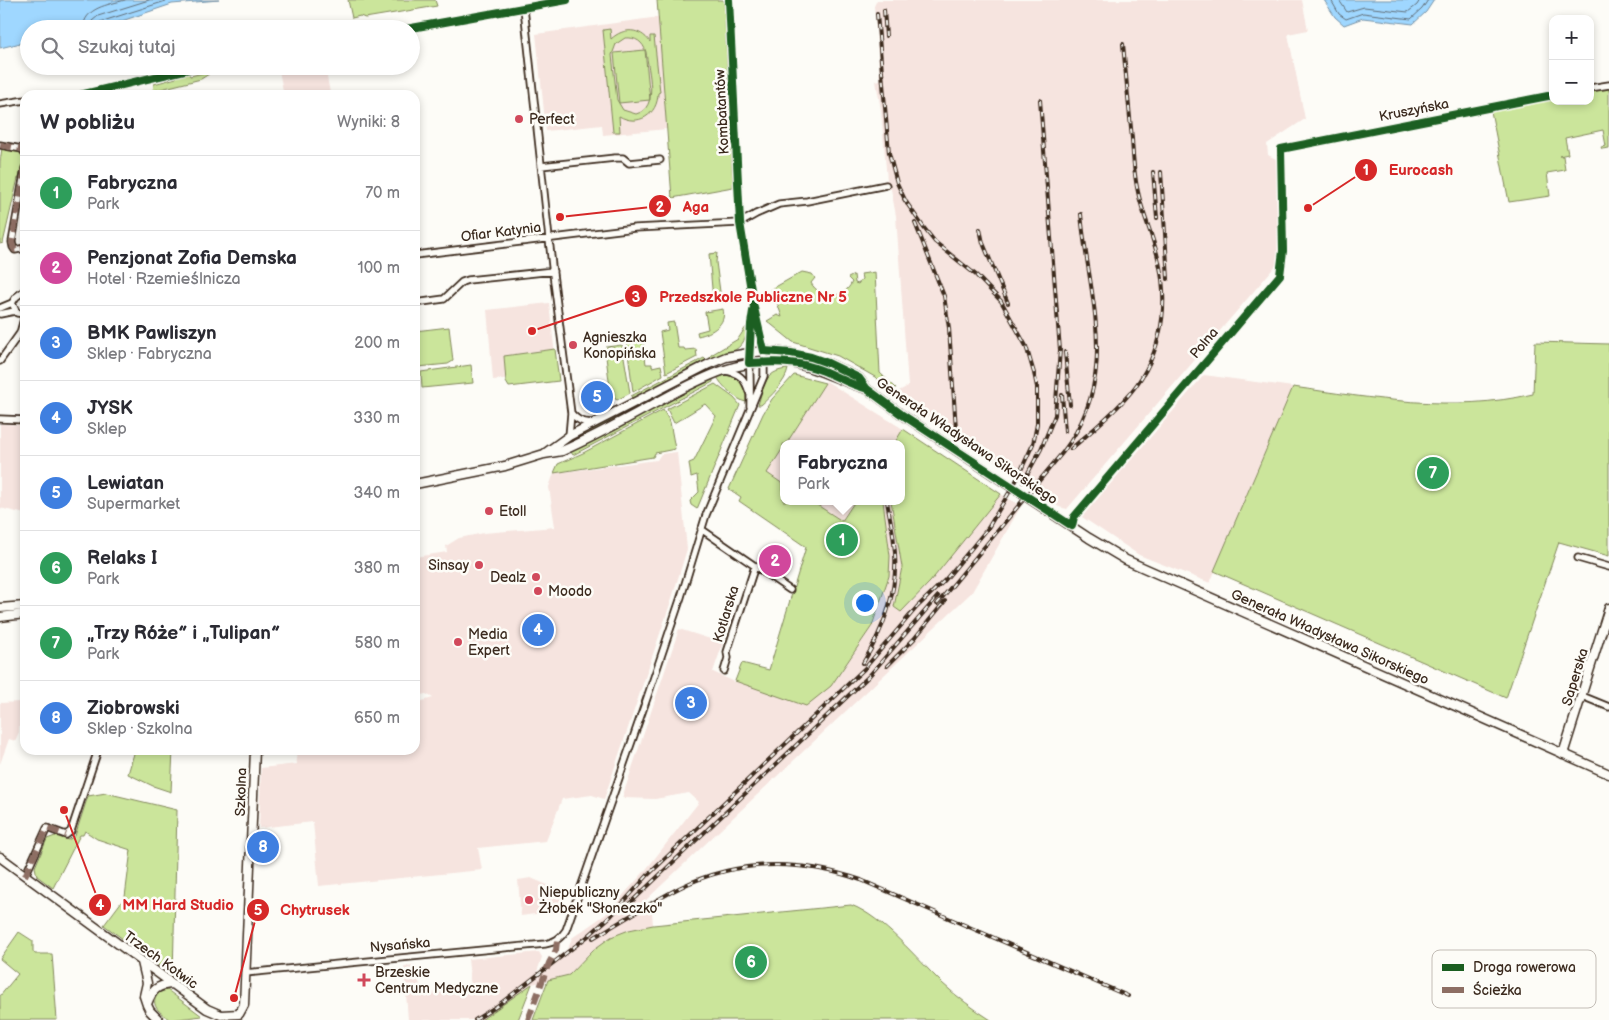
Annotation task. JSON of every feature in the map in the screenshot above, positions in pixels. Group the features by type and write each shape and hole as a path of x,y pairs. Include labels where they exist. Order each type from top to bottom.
{"main road":[{"name":"Generała Władysława Sikorskiego","path":"544,454 569,436 726,357 764,351 791,353 828,363 859,378 867,389 901,414 1111,552 1142,568 1609,774"},
{"name":"Generała Władysława Sikorskiego","path":"420,483 505,466 566,449 720,371 749,363 790,363 815,368 858,387 867,389"},
{"path":"0,608 20,606"},
{"name":"Saperska","path":"1563,754 1609,608"},
{"path":"0,618 20,615"},
{"name":"Szkolna","path":"239,1014 244,1005 255,755"},
{"name":"Trzech Kotwic","path":"0,857 214,1013 231,1016 239,1014"},
{"path":"142,962 147,983"},
{"path":"155,1019 144,996 150,978 159,974"},
{"path":"147,1005 151,994 156,988 172,984"}],"street":[{"path":"420,27 567,0"},
{"name":"Kombatantów","path":"728,0 740,224 754,308"},
{"path":"524,8 553,271 571,413 569,436"},
{"path":"101,90 163,75"},
{"path":"1594,87 1609,85"},
{"name":"Kruszyńska","path":"1280,149 1549,96"},
{"path":"0,104 20,101"},
{"path":"0,145 20,149"},
{"name":"Polna","path":"1072,526 1074,517 1280,275 1283,251 1280,149"},
{"path":"542,166 615,158 623,158 629,163 660,160"},
{"path":"740,224 756,214 779,204 807,201 886,185"},
{"path":"20,196 12,242 16,250 20,249"},
{"name":"Ofiar Katynia","path":"420,254 634,228 740,224"},
{"path":"420,302 444,299 462,282 468,280 553,271"},
{"path":"0,308 12,303 20,294"},
{"path":"12,303 15,311 20,314"},
{"path":"754,308 764,351 764,376 758,395 750,406 701,529 790,590"},
{"path":"750,406 751,377 749,352 754,308"},
{"path":"0,314 15,311"},
{"path":"0,361 20,333"},
{"path":"720,371 740,375 746,382 750,396"},
{"path":"571,413 583,423 593,424"},
{"path":"0,419 20,420"},
{"name":"Nysańska","path":"245,972 540,944 561,938 566,930 596,846 678,606 701,529"},
{"path":"1578,558 1609,567"},
{"name":"Kotlarska","path":"724,670 728,658 727,652 754,566"},
{"path":"1582,696 1609,707"},
{"path":"26,876 47,828 66,835 71,830 96,755"}],"shaded area":[{"path":"877,0 1302,0 1308,30 1288,34 1305,119 1267,144 1268,155 1276,159 1278,263 1067,509 1059,507 1010,474 1011,472 916,409 899,391 908,386 896,216 891,189 885,189 884,181 887,180 881,110 876,81 880,80 874,6"},
{"path":"659,17 667,129 603,135 602,125 546,131 536,34"},
{"path":"280,75 327,75 329,90 283,90"},
{"path":"549,303 557,373 493,380 487,310"},
{"path":"1204,375 1293,387 1210,583 1139,555 1082,517"},
{"path":"826,381 903,429 896,440 789,440"},
{"path":"0,424 20,425 20,513 0,508"},
{"path":"677,452 687,549 604,799 592,795 562,799 546,841 478,848 482,870 319,886 313,822 259,828 261,768 297,764 296,755 420,755 420,702 433,698 426,694 420,695 420,556 447,552 446,546 459,538 484,533 555,527 549,487 554,473 657,460 661,454"},
{"path":"780,453 780,482 767,473"},
{"path":"1001,494 1021,506 972,592 646,900 652,912 653,925 629,930 593,950 569,976 532,984 481,1020 408,1020 404,966 415,965 422,994 471,988 468,959 539,952 542,957 537,972 568,949 572,938 606,914 644,872 699,802 689,793 655,799 622,798 679,629 723,643 713,672 735,682 831,686 872,626 881,603 888,542 883,505 892,505 902,567 894,607 901,612 930,582"},
{"path":"817,505 852,505 842,521"},
{"path":"20,702 19,732 15,741 9,739 0,764 0,703"},
{"path":"531,878 564,892 557,911 521,916 518,880"}],"green space":[{"path":"348,0 435,0 437,6 365,18 360,16 352,18"},
{"path":"657,0 723,0 724,2 733,187 672,198"},
{"path":"610,29 611,39 626,31 642,34 650,42 650,36 654,36 660,92 658,93 655,107 646,117 640,119 626,119 619,116 620,132 613,132 603,30","holes":["625,38 632,38 641,43 645,48 650,78 651,88 648,104 636,114 623,110 617,100 612,55 616,44"]},
{"path":"645,50 650,100 619,103 614,53"},
{"path":"178,75 207,75 201,79 153,90 154,84 176,78"},
{"path":"1609,87 1609,148 1602,149 1601,147 1606,146 1603,130 1565,138 1568,154 1559,156 1563,156 1565,170 1547,173 1550,196 1509,202 1491,111 1549,99 1549,105 1594,105 1594,89"},
{"path":"2,148 20,151 20,178 18,178 3,243 0,244 0,162"},
{"path":"717,253 716,262 721,299 713,300 709,254"},
{"path":"802,272 812,274 815,278 811,283 820,292 832,295 843,292 848,288 852,282 848,278 854,275 855,283 858,284 862,279 861,274 875,272 880,373 896,388 893,392 875,377 838,356 793,342 767,321 777,315 782,317 775,296 770,290"},
{"path":"723,309 724,314 721,323 708,333 698,336 697,332 708,329 705,312"},
{"path":"674,322 678,348 684,348 685,350 696,349 697,357 666,373 660,332 668,330 667,323"},
{"path":"449,327 453,361 448,364 420,367 420,330"},
{"path":"746,327 744,340 736,350 710,358 711,355 738,339"},
{"path":"642,334 646,364 652,364 652,367 661,365 663,375 633,392 627,344"},
{"path":"1535,342 1609,344 1609,556 1559,542 1506,698 1214,571 1293,387 1413,402 1443,403 1503,400 1533,394"},
{"path":"622,345 630,393 617,400 611,396 605,349 606,347"},
{"path":"555,349 559,381 509,387 506,382 504,356"},
{"path":"704,358 706,360 632,399 631,396"},
{"path":"471,365 473,383 422,388 421,372"},
{"path":"708,368 668,389 652,401 618,420 567,445 566,442"},
{"path":"788,369 787,374 777,389 761,405 758,405 766,381 770,376 780,370"},
{"path":"794,375 825,383 789,440 780,440 780,453 767,473 780,482 780,505 817,505 842,521 852,505 884,505 890,556 889,576 872,626 831,686 806,706 735,681 742,663 769,670 806,547 739,501 741,497 729,489 763,414 772,399"},
{"path":"717,376 734,377 741,382 745,391 746,402 734,395 721,383"},
{"path":"713,378 713,382 573,455 571,452"},
{"path":"715,384 734,398 740,405 697,509 691,505 690,501 699,492 697,475 691,477 689,463 694,461 716,416 705,404 674,423 667,409"},
{"path":"663,410 670,422 675,449 655,453 653,457 554,473 558,464 583,453"},
{"path":"903,429 1001,494 930,582 901,612 894,607 902,567 892,505 905,505 905,440 896,440"},
{"path":"134,755 173,755 171,792 128,774"},
{"path":"106,793 177,810 173,976 104,925 125,897 131,850 97,839 85,831 83,835 80,835 53,888 37,876 35,867 47,839 55,836 68,840 75,836 88,796"},
{"path":"851,905 875,919 948,988 991,1020 533,1020 548,980 569,975 593,950 611,937 629,930 653,925"},
{"path":"19,932 33,941 33,951 35,954 52,954 57,1020 0,1020 0,996 18,974 0,959"},
{"path":"532,984 518,1020 481,1020"},
{"path":"167,990 202,1016 170,1020 155,1005 158,993"}],"water":[{"path":"0,0 219,0 172,4 125,20 20,20 20,43 0,48"},
{"path":"1324,0 1434,0 1426,12 1413,24 1363,18 1344,25 1335,17"}],"railway":[{"path":"884,10 886,36"},
{"path":"877,14 889,153 897,183 907,204"},
{"path":"1071,449 1112,413 1136,385 1154,353 1162,317 1162,280 1159,262 1140,201 1134,166 1123,44"},
{"path":"1023,482 1041,449 1055,415 1060,350 1040,100"},
{"path":"1153,172 1157,218"},
{"path":"1161,172 1168,279"},
{"path":"475,1020 497,1006 587,937 611,916 648,875 865,668 917,607 945,580 988,528 1016,481 1033,444 1037,424 1037,387 1026,346 1001,301 976,275 935,242 904,199"},
{"path":"937,604 1063,452 1081,423 1091,394 1096,366 1097,336 1081,214"},
{"path":"915,223 944,296 949,328 956,429"},
{"path":"980,229 983,243 1008,303"},
{"path":"1065,352 1070,405"},
{"path":"1062,395 1065,431"},
{"path":"863,663 884,621 893,590 895,559 893,532 888,505"},
{"path":"627,906 869,676 938,596"},
{"path":"887,666 914,639 945,601"},
{"path":"593,938 668,894 701,878 746,867 769,865 815,868 861,880 1128,996"}],"marked path":[{"path":"0,145 20,149"},
{"path":"20,196 12,242 15,250 20,249"},
{"path":"25,876 47,828 66,835"},
{"path":"528,1020 549,963 556,950 557,941"}],"cycle path":[{"path":"420,26 567,0"},
{"path":"729,0 740,223 754,308 764,351 811,357 859,378 867,389 901,414 1072,526 1074,517 1280,275 1283,251 1281,149 1549,96"},
{"path":"101,90 163,75"},
{"path":"753,311 749,363 782,362 799,364 821,370 865,388"}],"place":[{"name":"Perfect","path":"519,119"},
{"name":"Eurocash","path":"1308,208"},
{"name":"Aga","path":"560,217"},
{"name":"Przedszkole Publiczne Nr 5","path":"532,331"},
{"name":"Agnieszka Konopińska","path":"573,345"},
{"name":"Lewiatan","path":"597,397"},
{"name":"„Trzy Róże” i „Tulipan”","path":"1433,473"},
{"name":"Etoll","path":"489,511"},
{"name":"Fabryczna","path":"842,540"},
{"name":"Penzjonat Zofia Demska","path":"775,561"},
{"name":"Sinsay","path":"479,565"},
{"name":"Dealz","path":"536,577"},
{"name":"Moodo","path":"538,591"},
{"name":"JYSK","path":"538,630"},
{"name":"Media Expert","path":"458,642"},
{"name":"BMK Pawliszyn","path":"691,703"},
{"name":"MM Hard Studio","path":"64,810"},
{"name":"Ziobrowski","path":"263,847"},
{"name":"Niepubliczny Żłobek \"Słoneczko\"","path":"529,900"},
{"name":"Relaks I","path":"751,962"},
{"name":"Brzeskie Centrum Medyczne","path":"364,980"},
{"name":"Chytrusek","path":"234,998"}]}
